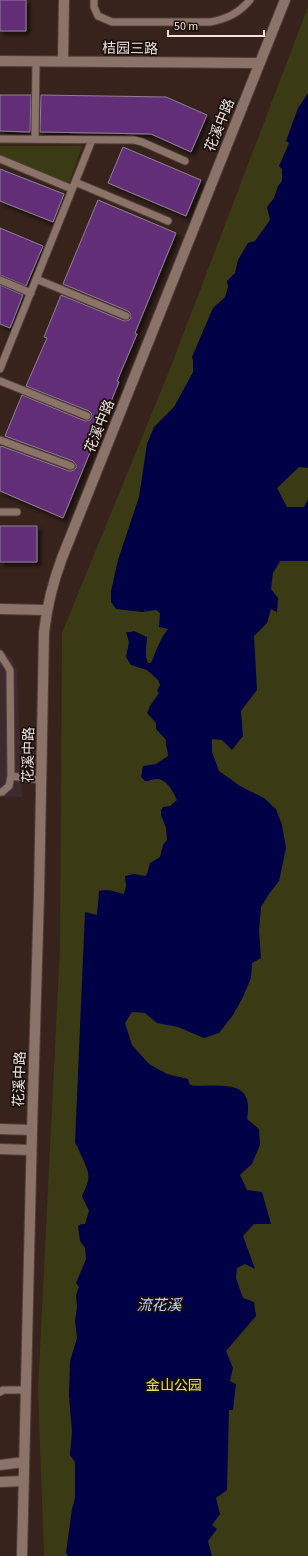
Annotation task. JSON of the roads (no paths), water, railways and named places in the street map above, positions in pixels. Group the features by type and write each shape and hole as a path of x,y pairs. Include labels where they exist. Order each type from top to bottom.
{"street":[{"path":"63,61 64,0"},
{"name":"花溪中路","path":"22,1556 31,1150 39,895 44,632 46,610 53,583 62,558 285,0"},
{"name":"桔园三路","path":"0,60 260,63"},
{"path":"0,609 46,610"},
{"path":"0,1129 32,1130"},
{"path":"0,1149 31,1150"},
{"path":"0,1464 24,1462"},
{"path":"0,1482 23,1481"}],"lane":[{"path":"94,0 94,7 98,16 112,22 215,21 232,15 250,0"},
{"path":"35,139 36,61"},
{"path":"0,139 128,140 142,142 185,161"},
{"path":"0,369 92,140"},
{"path":"0,159 74,185 168,221"},
{"path":"36,279 126,316"},
{"path":"0,280 31,293"},
{"path":"0,381 86,416"},
{"path":"0,440 71,466"},
{"path":"0,512 17,512"},
{"path":"0,654 10,670 11,776 9,786 0,792"},
{"path":"11,776 41,780"},
{"path":"0,1392 3,1390 25,1390"}],"water":[{"name":"流花溪","path":"308,93 308,468 299,467 277,488 287,507 304,507 308,499 308,561 280,561 273,573 271,589 278,598 277,612 271,609 267,623 254,636 257,690 241,711 243,736 232,750 222,740 212,739 212,752 219,771 240,786 264,798 276,809 282,825 286,848 279,881 261,907 259,931 261,958 252,963 251,978 243,997 233,1015 219,1033 204,1038 178,1027 157,1023 145,1013 132,1012 125,1023 132,1045 149,1064 167,1074 188,1079 190,1085 236,1088 242,1092 247,1099 247,1119 259,1129 260,1145 252,1164 240,1175 247,1190 262,1192 271,1224 254,1224 243,1236 255,1269 245,1264 237,1268 236,1278 243,1298 254,1302 256,1316 226,1351 233,1368 230,1381 236,1384 233,1410 229,1410 227,1490 216,1498 220,1514 212,1525 217,1529 208,1541 212,1556 68,1556 66,1553 75,1498 75,1462 70,1455 72,1432 69,1396 70,1361 77,1338 75,1321 77,1307 76,1295 79,1287 76,1283 86,1259 85,1248 80,1241 78,1226 85,1224 89,1211 82,1196 88,1180 88,1172 75,1143 85,912 97,915 99,891 108,890 124,894 126,886 125,876 134,874 145,876 147,874 150,863 160,857 163,845 167,840 166,828 161,815 161,810 163,807 170,806 177,800 174,793 164,781 157,779 145,781 141,777 143,766 156,764 168,756 166,740 156,729 156,723 147,713 159,693 157,691 160,685 158,680 147,670 131,665 126,657 129,642 126,632 134,631 147,637 146,657 148,663 151,663 160,641 168,629 159,627 160,613 156,610 142,612 116,609 111,602 111,591 118,560 139,497 147,444 154,427 174,407 193,372 192,357 213,308 225,297 228,287 227,281 235,273 238,260 248,243 255,241 270,220 267,207 274,198 278,186 282,181 282,169 279,166 289,143 286,141 298,108"}],"park label":[{"name":"金山公园","path":"174,1385"}]}
